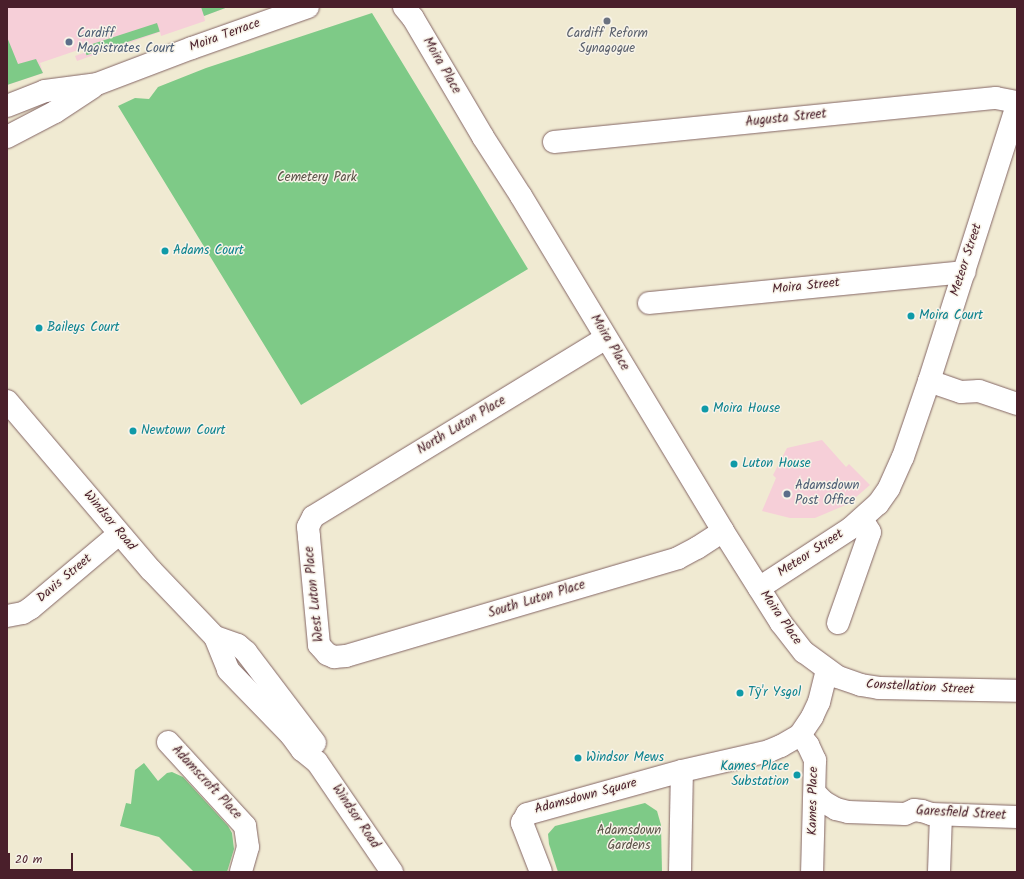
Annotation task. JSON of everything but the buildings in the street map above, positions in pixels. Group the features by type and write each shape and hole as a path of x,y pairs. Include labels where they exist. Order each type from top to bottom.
{"street":[{"name":"Moira Terrace","path":"7,106 45,91 97,84 308,7"},
{"name":"Moira Place","path":"404,7 413,18 483,137 759,588 792,638 804,652 827,670"},
{"name":"Moira Terrace","path":"7,137 55,112 97,84"},
{"name":"Augusta Street","path":"554,142 996,98 1017,102"},
{"name":"Meteor Street","path":"759,588 817,551 862,519 878,504 897,474 964,272 1010,152 1017,106"},
{"name":"Moira Street","path":"649,303 964,272"},
{"name":"North Luton Place","path":"317,513 606,338"},
{"path":"929,381 961,392 979,391 1017,404"},
{"name":"Windsor Road","path":"7,401 119,534 215,637 228,670 291,735 302,750 317,762 392,872"},
{"name":"West Luton Place","path":"317,513 308,527 319,645 327,654 334,657 346,656"},
{"path":"838,623 870,532 862,519"},
{"name":"South Luton Place","path":"346,656 678,558 697,548 723,531"},
{"name":"Davis Street","path":"7,616 23,613 31,608 119,534"},
{"path":"800,735 809,722 816,707 827,670"},
{"name":"Constellation Street","path":"827,670 850,682 879,688 1017,691"},
{"name":"Adamsdown Square","path":"541,872 522,822 527,814 682,771 769,751 791,741 800,735"},
{"name":"Kames Place","path":"800,735 808,744 815,760 812,872"},
{"name":"Adamscroft Place","path":"168,742 245,826 248,847 242,872"},
{"path":"680,872 682,771"},
{"name":"Garesfield Street","path":"815,793 824,802 836,809 848,812 905,814 914,810 941,815 1017,817"},
{"path":"939,872 941,815"}],"shaded area":[{"name":"Cardiff Magistrates Court","path":"7,7 228,7 204,16 205,21 161,36 160,32 77,61 75,56 86,52 84,48 40,63 43,73 7,85"},
{"path":"822,440 846,467 849,464 870,485 848,504 815,518 790,518 762,511 776,478 773,475 787,448"}],"green space":[{"path":"201,7 217,8 228,7 204,16"},
{"name":"Cemetery Park","path":"372,13 528,269 301,405 118,106 135,98 149,99 158,87 206,68"},
{"path":"157,23 160,32 87,55 84,47"},
{"path":"7,37 18,64 36,59 43,73 7,85"},
{"path":"144,763 158,781 167,773 172,772 183,777 228,826 232,833 234,849 227,872 194,872 159,837 120,826 126,803 131,804 135,770"},
{"name":"Adamsdown Gardens","path":"645,803 657,811 661,825 662,872 558,872 549,844 548,834 555,826"}],"place":[{"name":"Cardiff Reform Synagogue","path":"607,21"},
{"name":"Cardiff Magistrates Court","path":"69,42"},
{"name":"Adams Court","path":"165,251"},
{"name":"Moira Court","path":"911,316"},
{"name":"Baileys Court","path":"39,328"},
{"name":"Moira House","path":"705,409"},
{"name":"Newtown Court","path":"133,431"},
{"name":"Luton House","path":"734,464"},
{"name":"Adamsdown Post Office","path":"787,494"},
{"name":"Tŷ'r Ysgol","path":"740,693"},
{"name":"Windsor Mews","path":"578,758"},
{"name":"Kames Place Substation","path":"797,775"}]}
